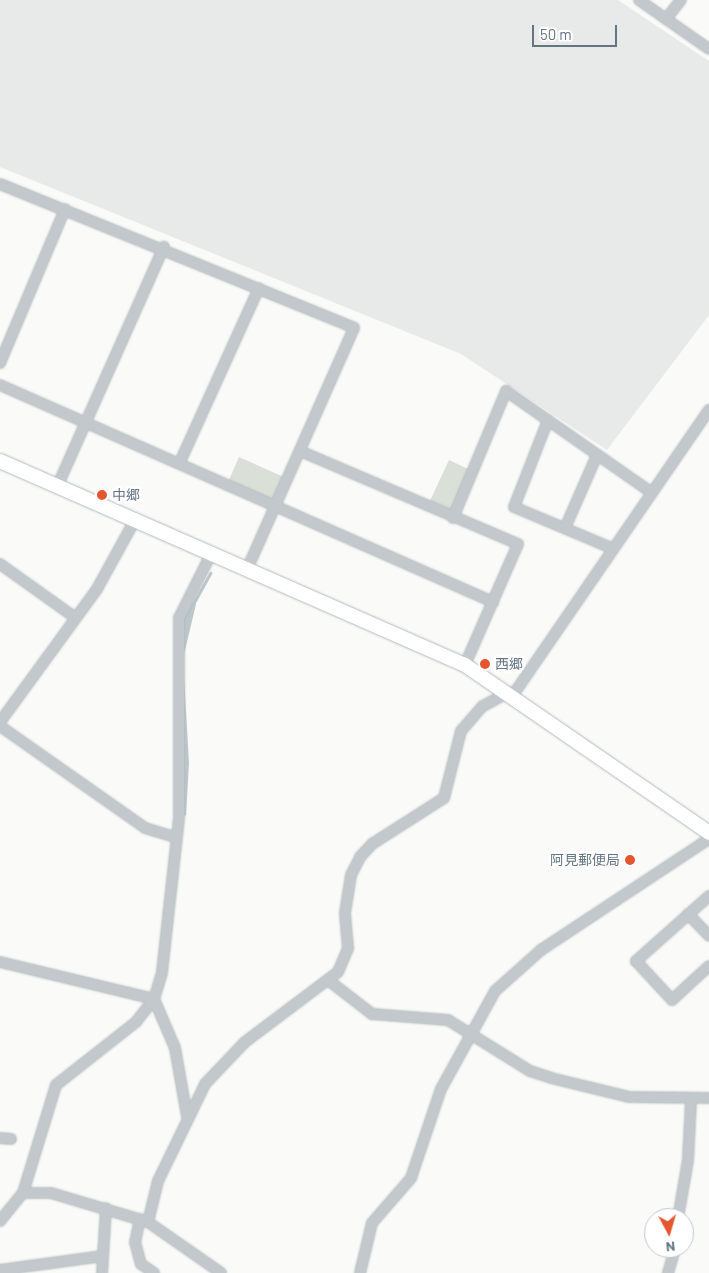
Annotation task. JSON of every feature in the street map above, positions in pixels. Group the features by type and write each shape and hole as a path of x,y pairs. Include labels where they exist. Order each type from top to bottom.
{"street":[{"path":"639,0 709,48"},
{"path":"666,19 681,0"},
{"path":"0,184 164,247 354,328 247,570"},
{"path":"0,363 65,209"},
{"path":"57,487 164,247"},
{"path":"180,462 258,288"},
{"path":"0,385 180,462 493,602"},
{"path":"454,518 506,391 652,493"},
{"path":"154,1273 141,1264 135,1242 158,1181 187,1116 222,1062 338,972 348,948 344,913 351,875 360,857 372,844 444,798 462,731 483,706 511,694 614,549 709,410"},
{"path":"548,420 514,507 614,549"},
{"path":"300,451 518,544 465,665"},
{"path":"565,528 597,455"},
{"path":"1,464 135,520 465,665 511,694 709,833"},
{"path":"0,722 73,616 97,589 135,520"},
{"path":"0,1221 5,1212 23,1193 56,1085 136,1022 154,999 162,972 180,762 176,708 179,618 211,554"},
{"path":"0,564 73,616"},
{"path":"0,726 146,828 174,837"},
{"path":"360,1273 372,1223 411,1178 441,1089 469,1034 495,991 517,968 709,839"},
{"path":"709,896 636,961 672,1000 709,966"},
{"path":"688,914 709,936"},
{"path":"0,962 154,999"},
{"path":"328,980 372,1014 448,1020 469,1034 551,1078 628,1097 691,1100 709,1098"},
{"path":"154,999 175,1048 187,1116"},
{"path":"680,1208 688,1160 691,1100"},
{"path":"0,1138 11,1139"},
{"path":"23,1193 51,1193 144,1220 221,1273"},
{"path":"102,1273 106,1208"},
{"path":"0,1270 103,1256"},
{"path":"668,1273 672,1258"}],"shaded area":[{"path":"0,0 618,0 709,61 709,315 607,450 461,354 0,167"},
{"path":"239,457 288,479 276,506 227,484"},
{"path":"449,460 473,471 451,518 427,507"},
{"path":"190,603 196,604 183,659 189,763 186,816 181,813 182,620"}],"waterway":[{"path":"192,606 210,573"}],"place":[{"name":"中郷","path":"102,495"},
{"name":"西郷","path":"485,664"},
{"name":"阿見郵便局","path":"630,860"}]}
